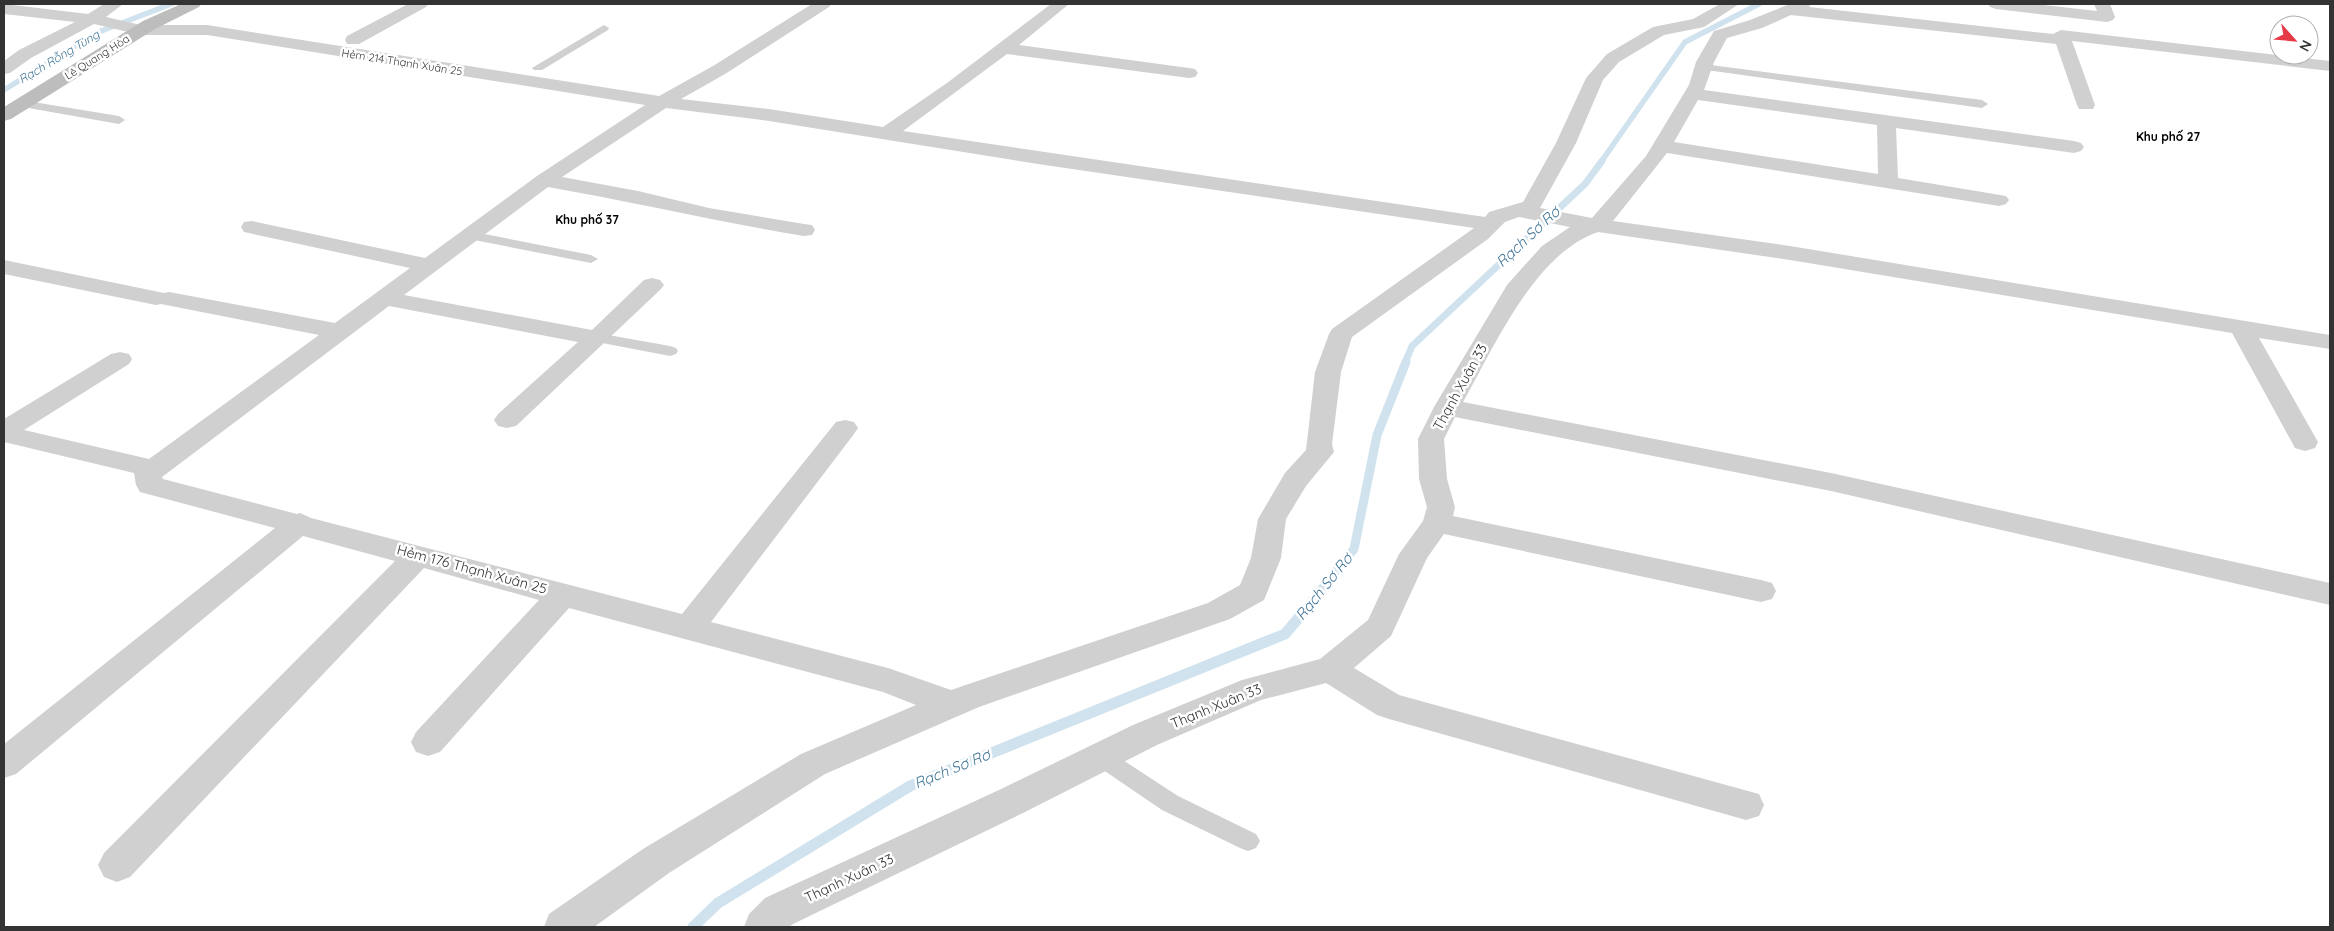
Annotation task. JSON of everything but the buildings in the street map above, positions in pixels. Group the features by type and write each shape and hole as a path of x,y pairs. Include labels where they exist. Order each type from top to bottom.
{"street":[{"path":"4,69 26,54 94,20 115,4"},
{"name":"Lê Quang Hòa","path":"4,115 141,28 193,4"},
{"path":"353,40 420,4"},
{"path":"148,474 338,331 544,180 662,102 823,4"},
{"path":"886,134 1061,4"},
{"path":"1523,212 1531,206 1566,143 1595,78 1613,58 1659,31 1698,23 1731,4"},
{"path":"1996,4 2107,17 2102,4"},
{"path":"1796,7 2063,40"},
{"name":"Thạnh Xuân 33","path":"763,927 779,911 1012,801 1145,735 1254,689 1330,669 1380,628 1414,554 1437,523 1442,507 1434,479 1431,439 1447,407 1514,290 1550,251 1590,224 1654,159 1693,94 1703,67 1720,35 1796,7"},
{"name":"Hẻm 214 Thạnh Xuân 25","path":"4,9 141,28 207,30 662,102 769,115 1038,158 1490,224"},
{"path":"173,13 684,90"},
{"path":"2086,105 2061,35 2330,66"},
{"path":"1004,48 1189,74"},
{"path":"1693,94 2074,147"},
{"path":"1886,122 1888,182"},
{"path":"1661,146 2000,200"},
{"path":"544,180 638,197 709,214 804,230"},
{"path":"563,927 656,861 813,764 951,704 1219,610 1253,592 1266,558 1272,519 1295,480 1320,452 1319,444 1328,372 1341,334 1442,263 1480,234 1497,217 1523,212 1590,224 1790,253 2330,342"},
{"path":"252,227 428,266"},
{"path":"4,267 162,299 338,331"},
{"path":"507,420 652,285"},
{"path":"383,298 597,338"},
{"path":"2241,328 2304,442"},
{"path":"4,432 120,359"},
{"path":"1447,407 1831,482 2330,594"},
{"path":"690,628 845,428"},
{"name":"Hẻm 176 Thạnh Xuân 25","path":"4,432 146,467 150,485 300,523 888,681 951,704"},
{"path":"4,764 300,523"},
{"path":"1437,523 1761,591"},
{"path":"117,865 419,555"},
{"path":"428,742 563,594"},
{"path":"1330,669 1389,706 1746,805"}],"lane":[{"path":"538,68 604,28"},
{"path":"1703,67 1982,104"},
{"path":"22,104 119,120"},
{"path":"469,235 591,259"},
{"path":"597,338 670,351"},
{"path":"1101,757 1170,803 1248,840"}],"waterway":[{"name":"Rạch Rỗng Tùng","path":"4,90 96,33 171,4"},
{"name":"Rạch Sơ Rơ","path":"1601,162 1685,42 1759,4"},
{"name":"Rạch Sơ Rơ","path":"1405,363 1412,346 1585,184 1602,161"},
{"name":"Rạch Sơ Rơ","path":"1300,616 1354,549 1377,435 1406,362"},
{"name":"Rạch Sơ Rơ","path":"693,927 718,903 910,786 1285,634 1301,615"}],"district":[{"name":"Khu phố 27","path":"2168,137"},
{"name":"Khu phố 37","path":"587,220"}]}
